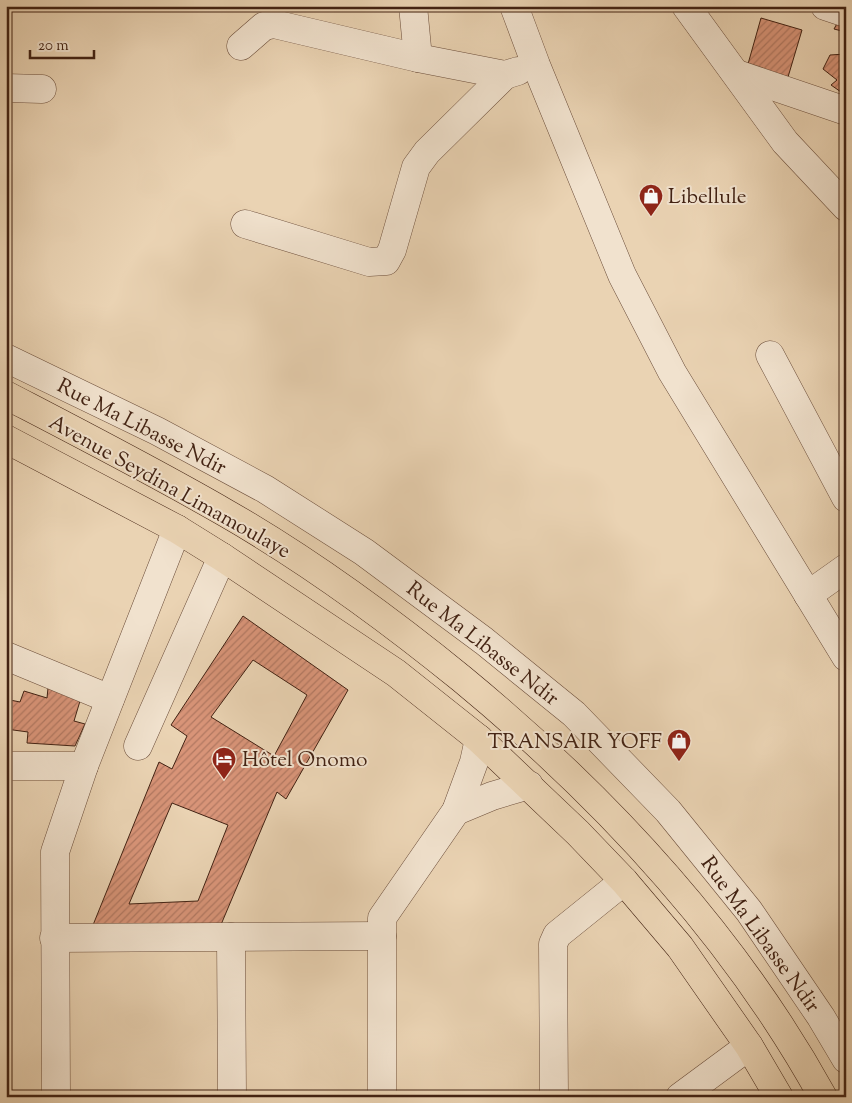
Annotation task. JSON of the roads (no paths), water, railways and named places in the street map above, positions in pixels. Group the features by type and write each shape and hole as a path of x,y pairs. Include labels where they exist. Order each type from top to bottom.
{"highway":[{"name":"Avenue Seydina Limamoulaye","path":"6,395 168,481 249,527 320,572 407,634 485,699 608,810 666,873 763,1000 823,1097"},
{"name":"Avenue Seydina Limamoulaye","path":"6,440 177,529 222,557 396,672 479,739 529,785 624,880 680,947 749,1046 779,1097"}],"street":[{"path":"413,6 418,58"},
{"path":"514,6 536,65 622,275 672,372 846,656"},
{"path":"686,6 785,142 846,207"},
{"path":"825,6 846,13"},
{"path":"241,46 264,26 291,17 418,58 506,75"},
{"path":"245,224 369,262 386,261 392,250 416,167 427,152 506,75 536,65"},
{"path":"737,74 846,110"},
{"path":"6,88 42,90"},
{"path":"770,355 846,498"},
{"name":"Rue Ma Libasse Ndir","path":"6,358 157,431 265,489 364,552 484,641 574,714 668,811 749,911 821,1017 846,1059"},
{"path":"56,1097 55,852 84,766 177,529"},
{"path":"138,746 222,557"},
{"path":"808,595 846,568"},
{"path":"6,656 110,698"},
{"path":"382,1097 382,918 456,811 474,762 479,739"},
{"path":"6,766 84,766"},
{"path":"456,811 492,796 529,785"},
{"path":"554,1097 553,944 557,935 624,880"},
{"path":"54,938 382,936"},
{"path":"231,937 232,1097"},
{"path":"680,1097 749,1046"}],"place":[{"name":"Libellule","path":"651,217"},
{"name":"TRANSAIR YOFF","path":"679,762"},
{"name":"Hôtel Onomo","path":"224,780"}]}
